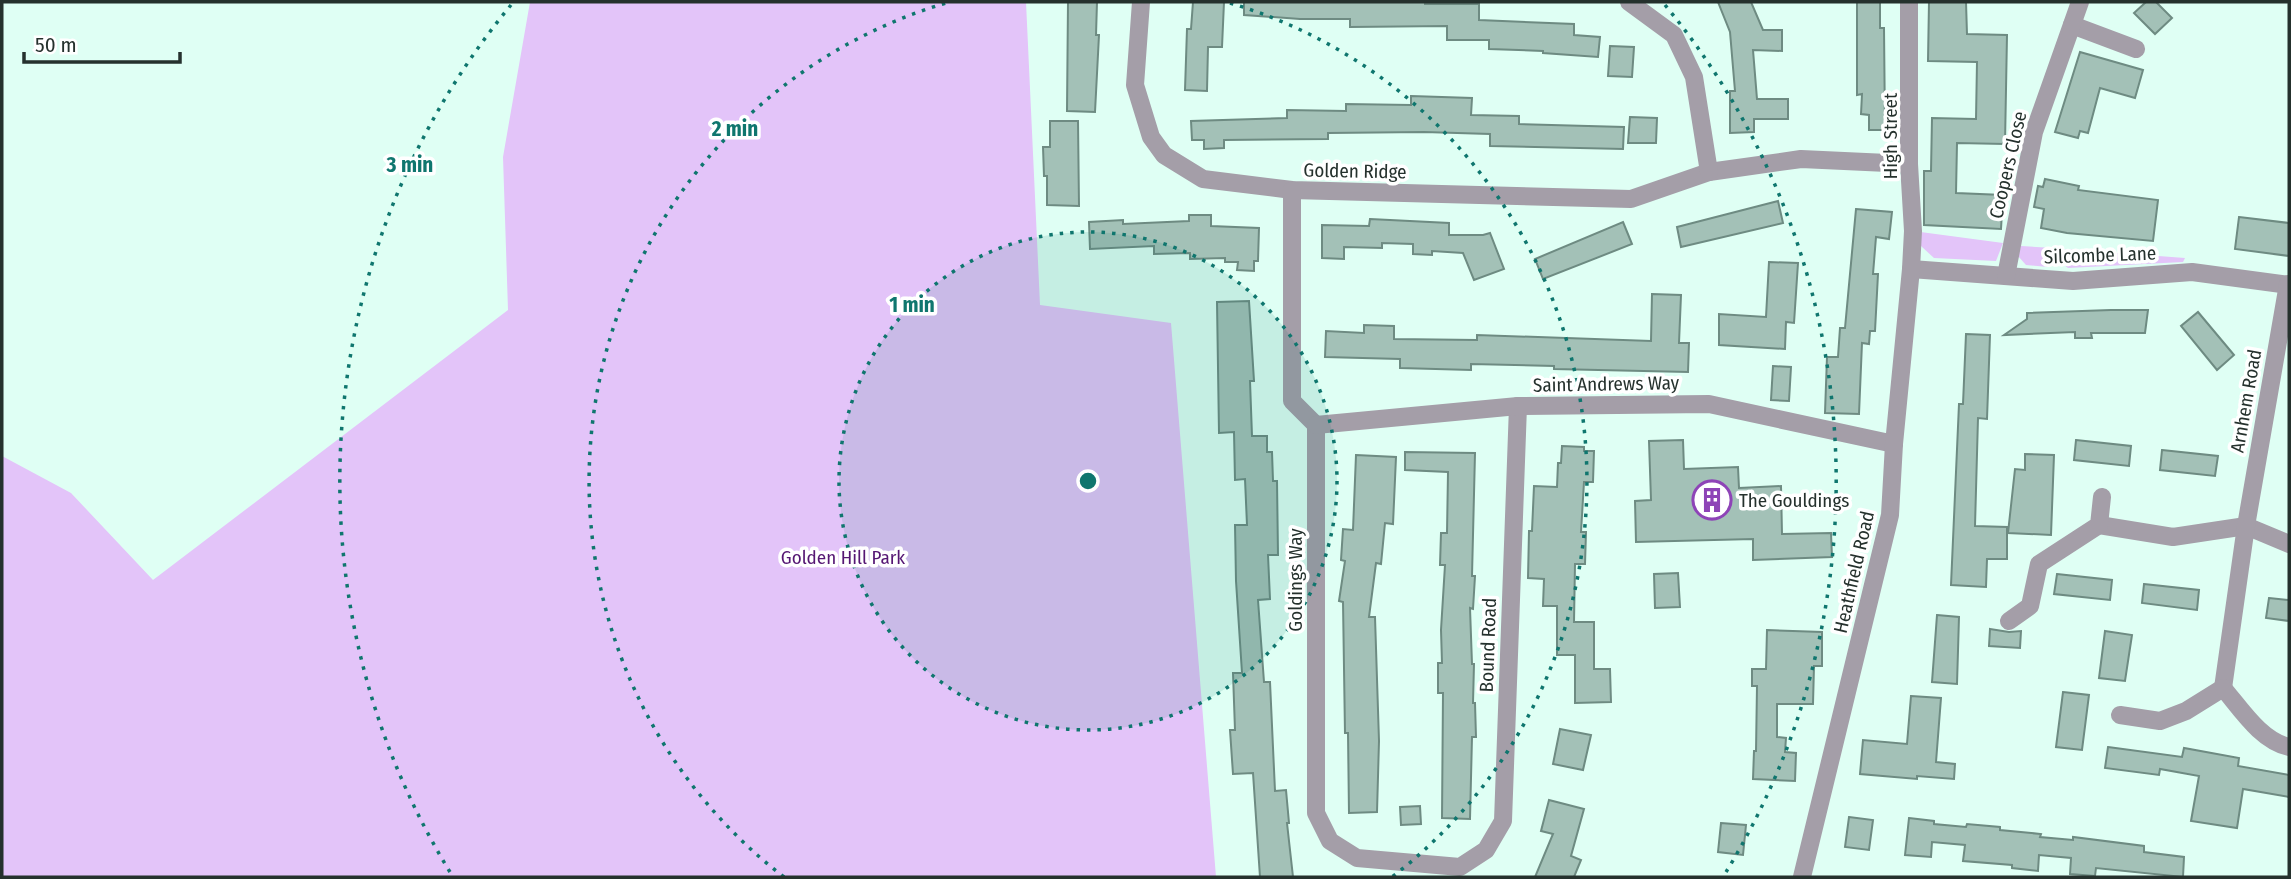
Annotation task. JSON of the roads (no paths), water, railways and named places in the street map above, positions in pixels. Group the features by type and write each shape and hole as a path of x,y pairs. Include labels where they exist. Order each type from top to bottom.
{"street":[{"name":"Golden Ridge","path":"1141,2 1135,85 1151,137 1164,155 1203,179 1292,190 1632,199 1709,172 1801,159 1909,164"},
{"path":"1629,2 1674,35 1694,77 1709,172"},
{"name":"High Street","path":"1909,2 1912,269"},
{"name":"Coopers Close","path":"2006,276 2034,132 2080,2"},
{"path":"2072,24 2136,49"},
{"path":"1292,190 1292,401 1316,425"},
{"name":"Silcombe Lane","path":"1912,269 2073,281 2192,272 2288,284"},
{"name":"Heathfield Road","path":"1802,877 1890,515 1894,444 1912,269"},
{"name":"Arnhem Road","path":"2223,688 2246,526 2288,284"},
{"name":"Saint Andrews Way","path":"1316,425 1518,406 1709,404 1894,444"},
{"name":"Bound Road","path":"1460,867 1486,850 1503,821 1518,406"},
{"name":"Goldings Way","path":"1316,425 1316,813 1330,841 1357,858 1460,867"},
{"path":"2099,525 2102,497"},
{"path":"2009,621 2030,606 2039,564 2099,525 2173,537 2246,526 2289,544"},
{"path":"2120,715 2160,721 2186,711 2223,688 2253,725 2280,745 2289,747"},
{"path":"1802,877 1808,877"}],"place":[{"name":"The Gouldings","path":"1712,500"}],"park label":[{"name":"Golden Hill Park","path":"843,557"}]}
